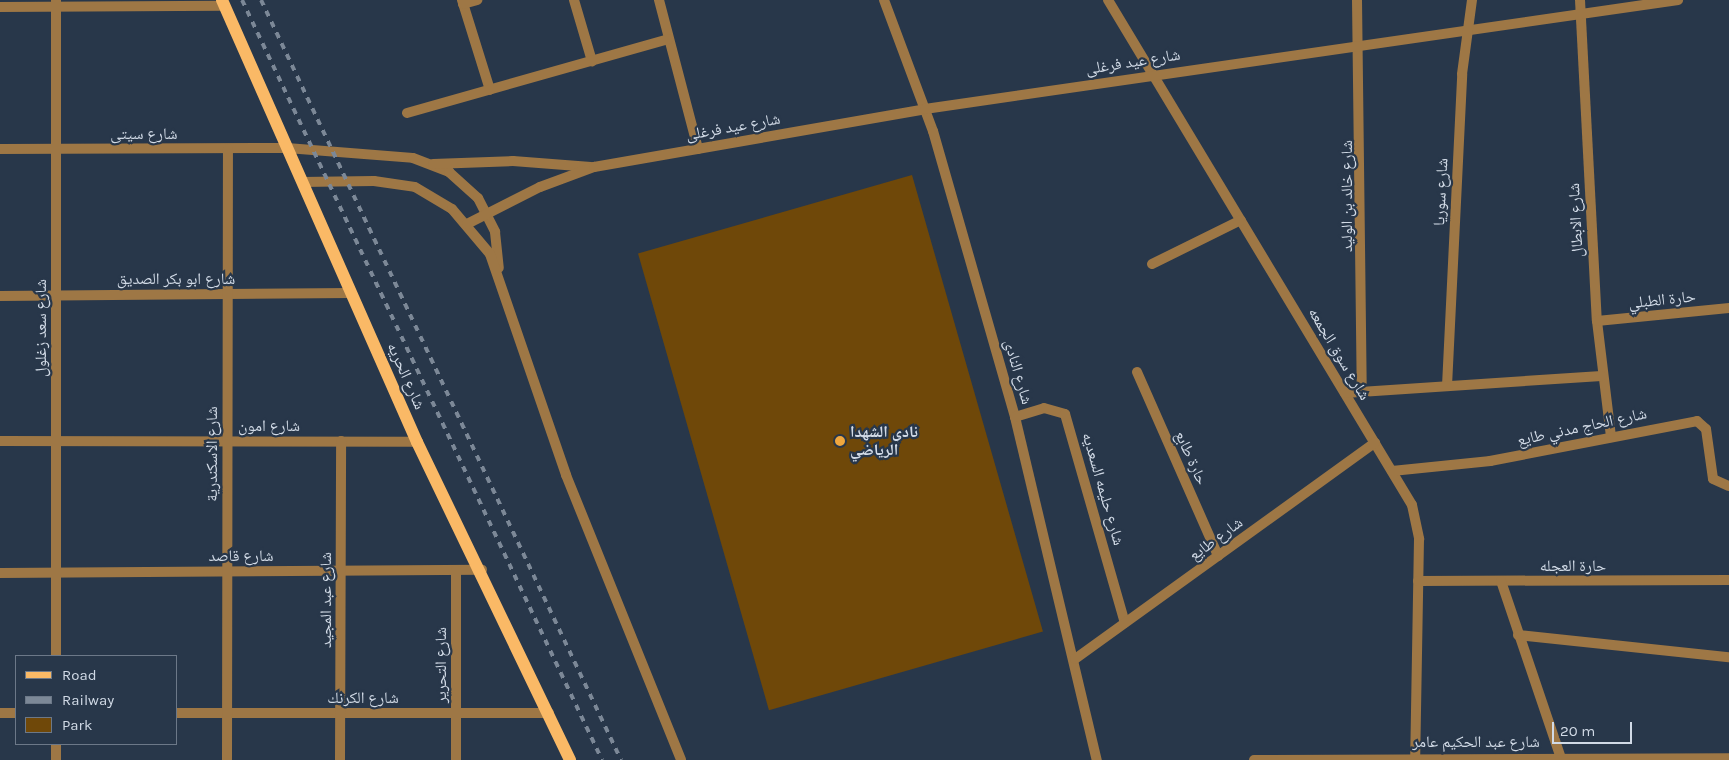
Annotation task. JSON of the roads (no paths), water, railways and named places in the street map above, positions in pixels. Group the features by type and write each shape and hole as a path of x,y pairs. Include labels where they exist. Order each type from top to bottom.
{"main road":[{"name":"شارع الحريه","path":"223,3 418,442 482,570 570,760"}],"street":[{"path":"477,0 462,2 490,90"},
{"path":"574,0 592,61"},
{"path":"659,0 698,149"},
{"name":"شارع النادى","path":"884,0 925,109 1015,416 1098,760"},
{"name":"شارع سوق الجمعه","path":"1108,0 1392,471 1416,516 1418,581 1415,759"},
{"name":"شارع خالد بن الوليد","path":"1357,0 1360,44 1362,392"},
{"name":"شارع سوريا","path":"1447,386 1468,30 1472,0"},
{"name":"شارع الابطال","path":"1580,0 1579,14 1597,321 1601,376 1611,437"},
{"name":"شارع عيد فرغلى","path":"467,224 488,212 594,167 925,109 1360,44 1678,0"},
{"path":"0,7 56,3 223,3"},
{"name":"شارع سعد زغلول","path":"56,3 56,655"},
{"path":"407,114 669,39"},
{"name":"شارع سيتى","path":"0,150 287,148 392,155 431,164"},
{"name":"شارع الاسكندرية","path":"227,760 228,149"},
{"name":"شارع عيد فرغلى","path":"431,164 513,161 594,167"},
{"path":"431,164 466,185 488,212 499,249 499,270"},
{"path":"302,182 374,181 415,187 435,196 467,224 499,270 566,476 681,760"},
{"path":"1152,264 1241,220"},
{"name":"شارع ابو بكر الصديق","path":"0,296 352,293"},
{"name":"حارة الطبلي","path":"1597,321 1729,308"},
{"name":"حارة طابع","path":"1137,372 1218,556"},
{"path":"1345,393 1601,376"},
{"name":"شارع حليمه السعديه","path":"1015,416 1044,408 1065,414 1125,623"},
{"name":"شارع الحاج مدني طايع","path":"1392,471 1490,460 1697,421 1706,429 1713,479 1729,486"},
{"name":"شارع امون","path":"0,441 418,442"},
{"name":"شارع عبد المجيد","path":"340,760 341,441"},
{"name":"شارع طايع","path":"1075,659 1375,443"},
{"name":"شارع التحرير","path":"456,570 456,760"},
{"name":"شارع قاصد","path":"0,573 482,570"},
{"name":"حارة العجله","path":"1418,581 1729,580"},
{"path":"1501,581 1561,758"},
{"path":"1518,635 1729,657"},
{"path":"0,713 15,713"},
{"name":"شارع الكرنك","path":"178,713 549,713"},
{"path":"56,745 56,760"},
{"name":"شارع عبد الحكيم عامر","path":"1254,760 1729,758"}],"railway":[{"path":"242,0 602,760"},
{"path":"261,0 621,760"}],"place":[{"name":"نادي الشهدا الرياضي","path":"840,441"}]}
